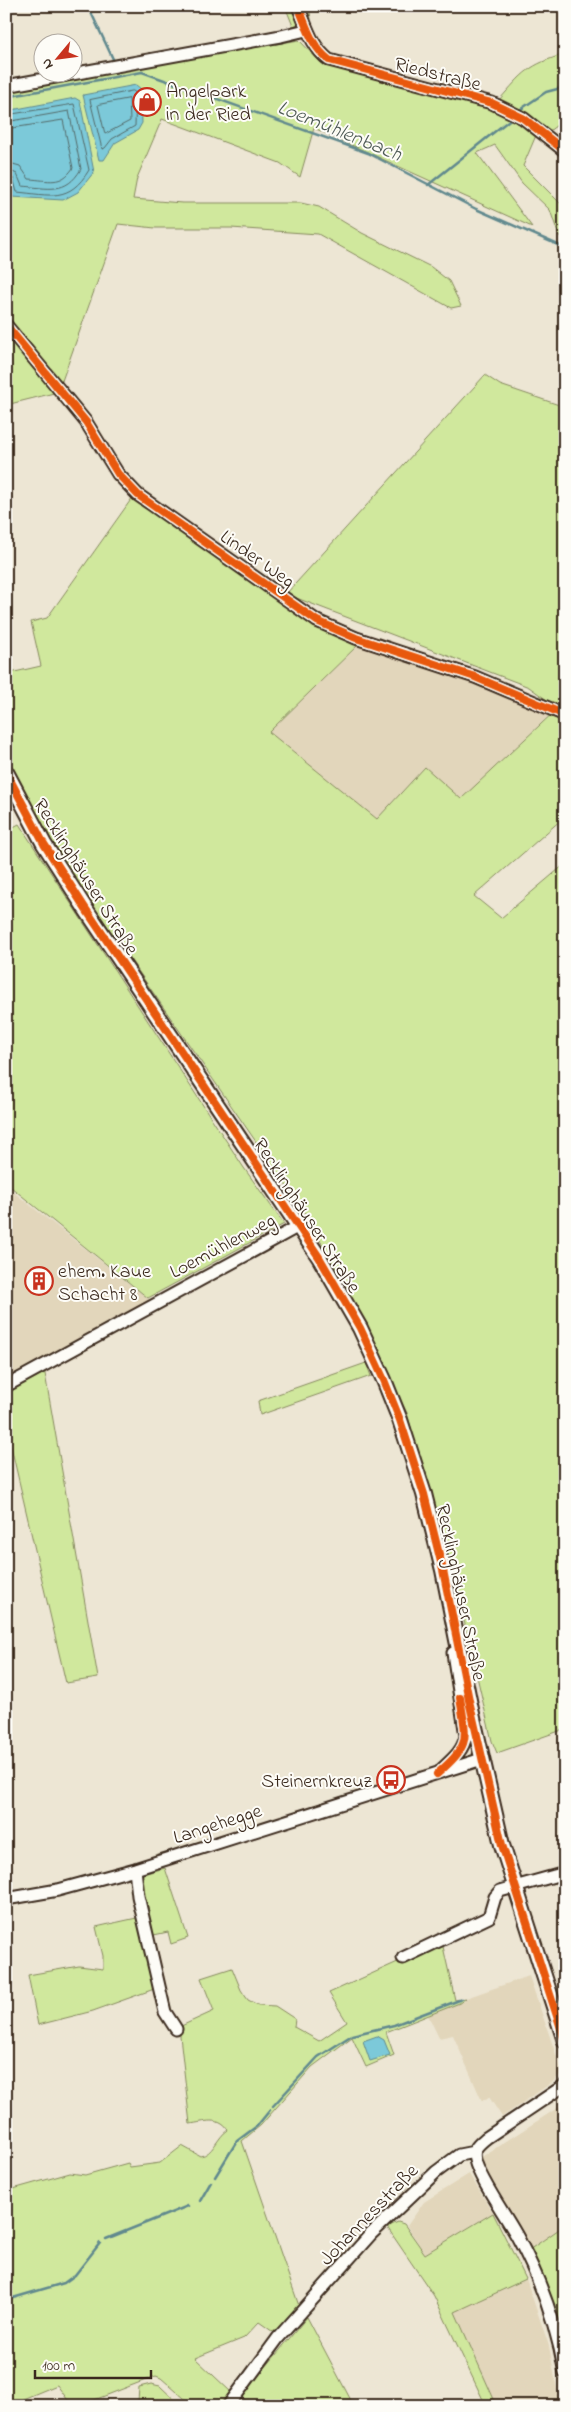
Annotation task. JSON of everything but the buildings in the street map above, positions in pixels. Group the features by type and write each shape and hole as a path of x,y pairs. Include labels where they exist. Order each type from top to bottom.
{"main road":[{"name":"Recklinghäuser Straße","path":"6,772 44,844 299,1226 360,1328 400,1420 424,1494 502,1845 565,2041"}],"street":[{"name":"Riedstraße","path":"298,6 306,30 319,52 329,60 492,103 516,114 565,151"},
{"path":"6,86 306,30"},
{"name":"Linder Weg","path":"6,325 86,422 118,474 138,495 317,621 356,638 475,677 565,715"},
{"name":"Loemühlenweg","path":"6,1386 299,1226"},
{"path":"436,1774 455,1758 464,1746 466,1736 452,1646 455,1629"},
{"name":"Langehegge","path":"6,1899 58,1890 135,1869 482,1759"},
{"path":"135,1869 138,1896 165,2012 176,2029"},
{"path":"403,1958 489,1917 495,1897 500,1891 565,1873"},
{"name":"Johannesstraße","path":"228,2406 278,2338 371,2234 436,2172 459,2156 474,2152 477,2146 486,2138 565,2085"},
{"path":"474,2152 476,2164 516,2233 536,2277 550,2314 565,2373"}],"shaded area":[{"path":"361,642 554,711 461,800 424,768 377,819 269,732"},
{"path":"6,1186 150,1300 6,1379"},
{"path":"529,1976 562,2072 554,2081 502,2117 489,2097 482,2101 453,2035 439,2038 428,2015 462,2002 466,1998"},
{"path":"562,2105 565,2113 565,2225 529,2250 483,2169 480,2158"},
{"path":"469,2174 493,2213 425,2254 407,2226 424,2202"},
{"path":"526,2279 549,2346 560,2406 497,2406 455,2312"}],"green space":[{"path":"285,6 309,6 311,19 293,26"},
{"path":"299,40 321,63 485,106 517,120 537,133 523,166 565,208 565,238 559,236 550,210 522,183 495,145 477,153 532,227 314,128 300,177 280,163 162,119 137,178 133,199 182,203 301,203 319,207 362,233 431,267 449,281 461,306 451,308 318,234 231,228 155,228 118,224 58,392 6,405 6,90 53,82 82,82 82,77"},
{"path":"565,54 565,119 548,132 499,100 521,76 534,66"},
{"path":"485,375 500,385 565,407 565,713 529,687 286,594"},
{"path":"135,494 318,623 361,642 269,732 377,819 425,767 461,799 556,710 565,715 565,821 562,819 474,896 501,918 565,864 565,1729 497,1753 492,1741 459,1599 407,1413 310,1220 32,817 6,759 6,674 41,666 31,622 47,618"},
{"path":"19,824 244,1168 284,1224 148,1298 6,1183 6,831"},
{"path":"366,1363 371,1376 260,1415 258,1401"},
{"path":"44,1368 98,1678 66,1683 6,1425 6,1389"},
{"path":"165,1868 188,1938 171,1944 168,1932 149,1936 139,1875"},
{"path":"141,1917 157,1988 93,2011 38,2025 28,1975 79,1966 103,1969 103,1956 96,1927"},
{"path":"442,1942 455,2000 466,1998 462,2002 386,2032 394,2055 366,2067 352,2037 312,2067 261,2125 242,2141 299,2306 276,2334 259,2322 244,2338 195,2358 231,2392 221,2406 193,2406 161,2378 156,2376 79,2406 72,2406 57,2385 6,2406 6,2191 70,2173 85,2175 128,2163 130,2167 160,2163 182,2146 200,2156 212,2149 228,2130 216,2121 190,2124 179,2027 214,2011 201,1978 232,1968 241,1990 248,2000 258,2005 275,2006 295,2019 294,2027 319,2041 347,2022 329,1993"},
{"path":"493,2213 526,2279 455,2312 497,2406 486,2406 434,2296 387,2227 398,2222 404,2224 425,2254"},
{"path":"565,2225 565,2349 529,2250"},
{"path":"307,2317 354,2406 250,2406 242,2396"},
{"path":"151,2384 160,2386 181,2406 138,2402 139,2387"}],"water":[{"path":"136,85 141,89 142,123 138,130 115,143 104,160 99,160 83,95"},
{"path":"75,98 80,101 94,172 78,192 63,200 11,197 6,167 6,111"},
{"path":"377,2036 384,2040 390,2055 370,2061 363,2041"}],"waterway":[{"path":"88,6 113,59"},
{"name":"Loemühlenbach","path":"6,97 142,72 368,153 476,209 565,248"},
{"path":"518,111 546,92 565,87"},
{"path":"428,185 513,117"},
{"path":"273,2106 318,2057 352,2035 394,2025 462,1999"},
{"path":"215,2177 237,2141 257,2126 270,2110"},
{"path":"200,2201 211,2182"},
{"path":"106,2239 188,2206"},
{"path":"6,2300 64,2283 75,2275 100,2243"}],"cycle path":[{"path":"298,6 307,29 318,49 329,60 492,103 523,118 565,151"},
{"path":"6,325 86,422 118,474 138,495 317,621 356,638 475,677 565,715"},
{"path":"6,772 44,844 85,908 319,1257 360,1328 384,1380 400,1420 424,1494 443,1570 470,1705 502,1845 565,2041"},
{"path":"437,1774 456,1756 464,1741 465,1733 460,1698"}],"place":[{"name":"Angelpark in der Ried","path":"147,102"},
{"name":"ehem. Kaue Schacht 8","path":"39,1281"},
{"name":"Steinernkreuz","path":"391,1780"}]}
